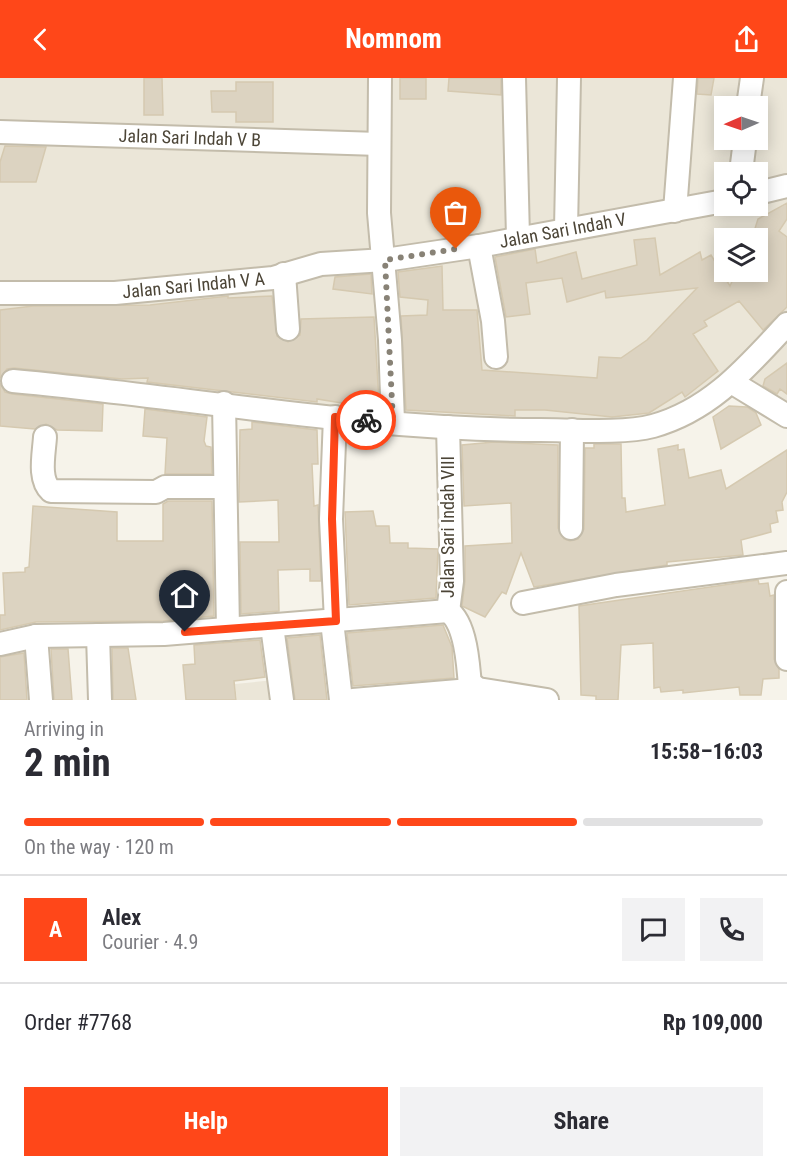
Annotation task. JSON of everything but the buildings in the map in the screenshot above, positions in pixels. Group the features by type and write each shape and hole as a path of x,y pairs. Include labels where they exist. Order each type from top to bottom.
{"street":[{"path":"380,78 379,213 385,260 393,422"},
{"path":"514,78 518,237"},
{"path":"566,229 569,78"},
{"path":"675,211 685,78"},
{"path":"749,96 752,78"},
{"name":"Jalan Sari Indah V B","path":"0,132 379,144"},
{"path":"768,191 787,186"},
{"name":"Jalan Sari Indah V","path":"385,260 479,246 518,237 714,203"},
{"path":"479,246 493,321 496,357"},
{"name":"Jalan Sari Indah V A","path":"0,293 115,293 273,278 321,264 385,260"},
{"path":"284,273 288,329"},
{"path":"13,381 448,428 572,430 651,427 694,411 733,382 787,324"},
{"path":"733,382 787,416"},
{"path":"224,404 228,630"},
{"path":"335,417 332,519 334,621 341,700"},
{"name":"Jalan Sari Indah VIII","path":"0,644 36,636 228,630 448,611 452,581 448,428"},
{"path":"571,528 572,430"},
{"path":"45,437 43,477 46,486 51,490 156,492 165,487 225,487"},
{"path":"523,603 616,585 787,563"},
{"path":"787,592 787,659"},
{"path":"448,611 456,616 461,629 470,691"},
{"path":"272,626 282,700"},
{"path":"98,635 100,700"},
{"path":"36,636 41,700"},
{"path":"353,700 478,689 547,700"}],"shaded area":[{"path":"0,78 787,78 787,402 743,374 650,425 429,419 0,373"},
{"path":"275,680 290,700 237,700 235,684"}],"way so far":[{"path":"366,420 393,422 385,260 456,249"}],"route":[{"path":"185,632 336,621 332,519 335,417 366,420"}]}
